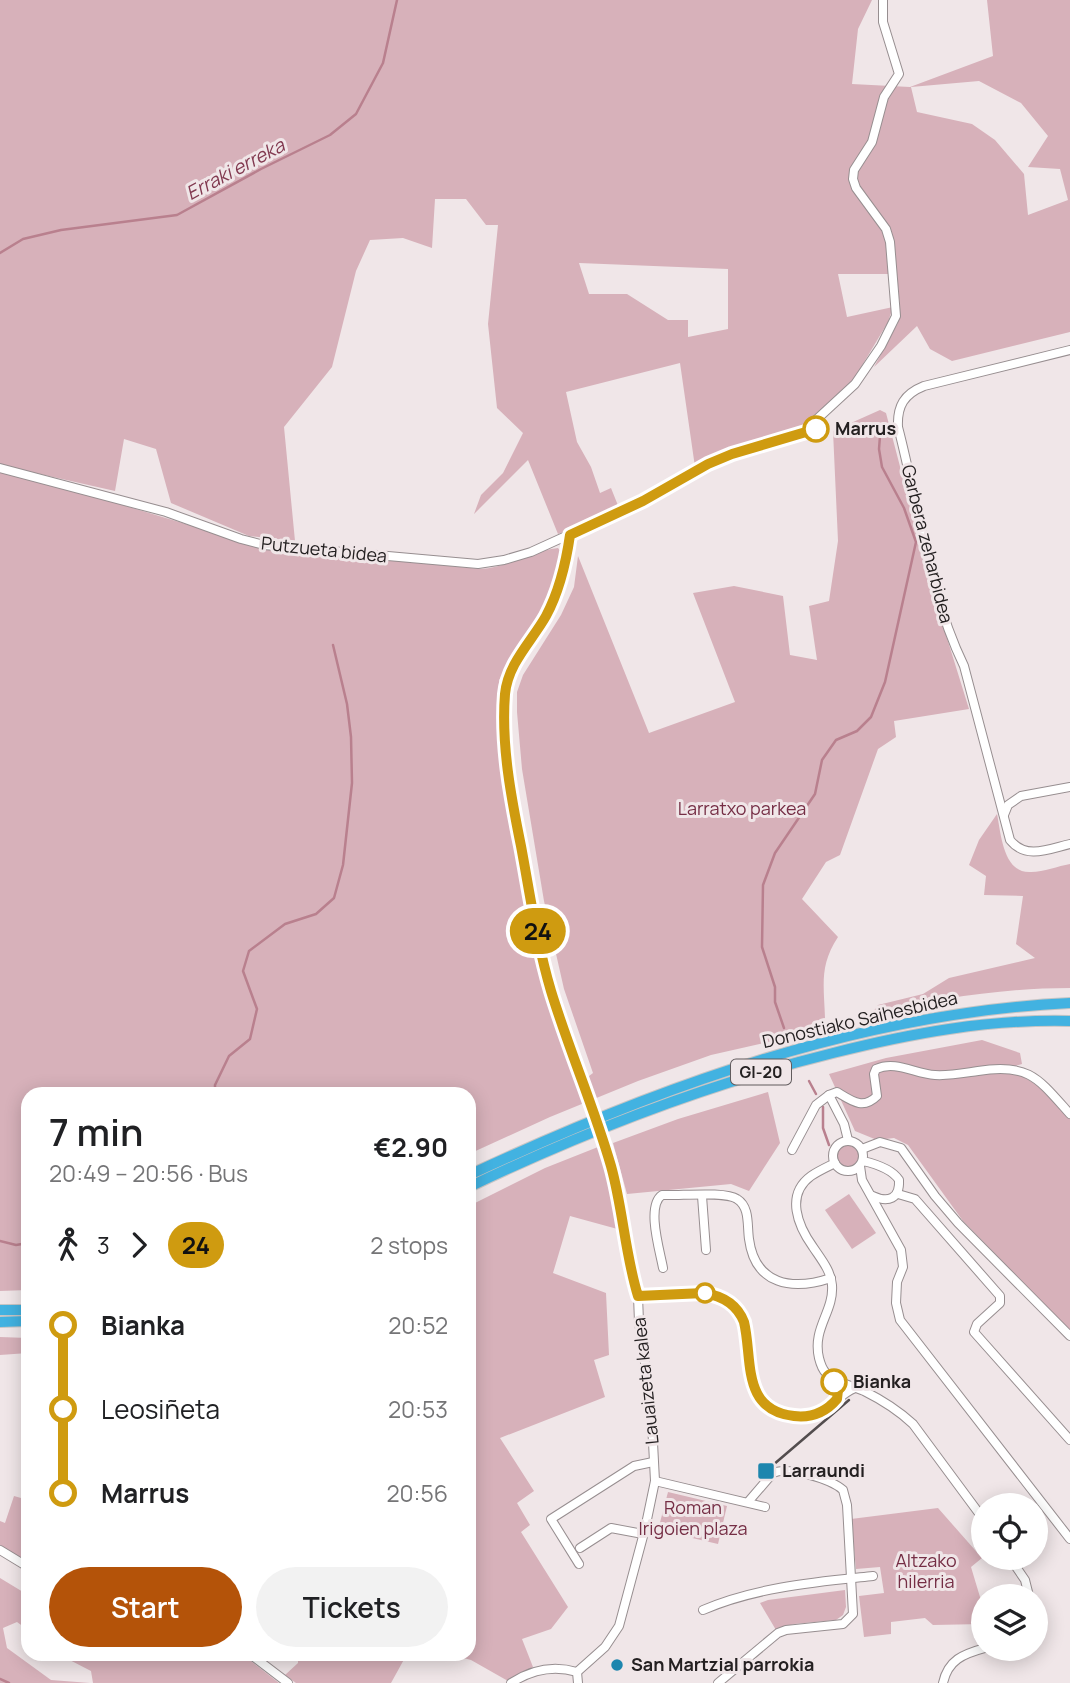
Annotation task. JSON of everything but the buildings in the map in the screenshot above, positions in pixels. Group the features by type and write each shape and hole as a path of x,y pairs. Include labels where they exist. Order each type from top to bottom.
{"highway":[{"name":"Donostiako Saihesbidea","path":"476,1172 553,1135 616,1110 776,1056 956,1015 1070,1003"},
{"name":"Donostiako Saihesbidea","path":"476,1184 611,1124 679,1098 781,1066 850,1048 958,1026 1015,1021 1070,1021"},
{"path":"0,1310 21,1310"},
{"path":"0,1322 21,1321"}],"street":[{"name":"Putzueta bidea","path":"0,468 166,512 264,545 478,564 504,560 549,544 643,501 708,464 803,432 855,384 881,346 896,316 890,242 886,229 856,188 853,179 853,170 872,142 884,97 899,74 883,22 883,0"},
{"name":"Garbera zeharbidea","path":"1070,351 923,386 906,397 900,404 898,414 898,427 936,593 964,666 1010,840 1020,850 1033,852 1070,844"},
{"name":"Lauaizeta kalea","path":"570,535 563,575 555,598 507,680 505,717 508,775 551,991 611,1166 638,1296 639,1322 651,1404 654,1481 627,1601 614,1636 577,1672"},
{"path":"549,544 562,545 568,552"},
{"path":"1004,816 1008,805 1021,796 1070,787"},
{"path":"792,1150 816,1105 829,1095 837,1092 863,1105 877,1096 874,1074 876,1069 882,1066 898,1066 931,1075 947,1076 1004,1067 1037,1079 1070,1114"},
{"path":"829,1095 844,1124 848,1140"},
{"path":"835,1163 835,1148 838,1144 848,1140 856,1142 862,1149 862,1180 901,1250 903,1260 896,1296 900,1320 1070,1539"},
{"path":"862,1149 880,1142 901,1148 953,1217 1070,1336"},
{"path":"835,1163 847,1171 862,1164 876,1164 900,1180 898,1194 893,1199 873,1196"},
{"path":"835,1163 804,1182 796,1202 797,1220 831,1278 831,1295 817,1336 818,1351 826,1373 836,1385 837,1399"},
{"path":"898,1194 915,1199 1000,1296 1000,1303 977,1324 974,1332 1070,1440"},
{"path":"663,1268 653,1209 657,1198 662,1195 729,1195 743,1204 756,1265 771,1279 788,1283 831,1278"},
{"path":"702,1196 706,1250"},
{"path":"638,1296 704,1293 715,1294 732,1303 744,1322 753,1384 764,1404 774,1411 809,1416 825,1410 841,1394 842,1384 818,1351"},
{"path":"826,1373 842,1384 891,1406 913,1424 971,1502"},
{"path":"837,1399 855,1388"},
{"name":"Lauaizeta kalea","path":"579,1564 551,1519 634,1466 653,1462"},
{"path":"718,1683 778,1633 843,1623 849,1620 854,1608 846,1496 838,1485 797,1472 778,1470 748,1503"},
{"path":"654,1481 765,1507"},
{"path":"580,1548 611,1528 643,1534"},
{"path":"0,1550 21,1563"},
{"path":"703,1610 767,1591 873,1576"},
{"path":"943,1683 946,1672 956,1659 971,1653"},
{"path":"259,1661 288,1683"},
{"path":"511,1683 536,1670 567,1669 577,1672 579,1683"}],"green space":[{"path":"0,0 872,0 858,29 852,84 910,87 993,56 987,0 1070,0 1070,332 952,361 930,349 917,326 874,367 898,323 900,309 897,274 838,274 847,317 893,307 888,322 854,379 800,429 713,457 695,467 680,363 566,392 577,442 591,467 600,493 611,488 619,508 558,534 528,460 474,514 481,495 503,473 523,433 497,408 488,324 498,225 486,225 466,199 435,199 432,248 403,238 370,240 356,271 332,367 284,427 295,541 249,536 171,503 156,449 124,439 115,491 0,465","holes":["979,81 1021,103 1048,136 1028,167 1060,169 1068,200 1028,215 1024,174 995,140 972,124 917,112 911,87","579,263 728,269 728,329 688,337 688,320 668,320 627,294 589,294"]},
{"name":"Larratxo parkea","path":"880,410 886,413 933,593 969,709 894,721 896,737 878,749 840,855 826,862 802,899 838,937 825,967 825,1018 813,1022 804,1034 711,1055 638,1081 476,1151 476,1087 21,1087 21,1290 0,1291 0,472 106,500 252,546 480,569 558,548 564,556 548,606 499,680 505,788 544,980 577,1085 593,1073 564,989 544,901 522,769 517,692 523,675 561,615 574,587 578,556 649,733 735,702 693,593 734,586 783,596 790,655 817,660 809,606 829,601 838,541 833,431"},
{"path":"997,814 1005,851 1014,866 1031,872 1070,864 1070,988 971,995 873,1012 878,1005 923,994 949,978 1035,958 1016,944 1023,896 984,895 986,876 969,865 979,840"},
{"path":"982,1040 1020,1053 1022,1064 1005,1069 1033,1083 1070,1118 1070,1330 963,1221 908,1145 894,1138 877,1140 855,1131 829,1074 886,1058"},
{"path":"768,1092 780,1143 749,1191 731,1184 627,1194 613,1143 678,1119"},
{"path":"848,1145 856,1148 859,1156 856,1164 848,1167 840,1164 837,1156 840,1148"},
{"path":"598,1147 615,1196 621,1230 570,1216 553,1273 606,1293 609,1355 594,1360 605,1397 500,1438 534,1491 517,1503 530,1525 521,1532 568,1607 551,1629 522,1639 533,1667 508,1681 473,1661 476,1661 476,1202 545,1168"},
{"path":"849,1194 876,1233 852,1249 825,1210"},
{"path":"0,1337 21,1338 21,1354 0,1355"},
{"name":"Roman Irigoien plaza","path":"668,1492 727,1506 718,1544 658,1530"},
{"path":"14,1496 21,1498 20,1559 0,1547 0,1521 5,1523"},
{"name":"Altzako hilerria","path":"938,1508 971,1546 971,1570 976,1584 971,1584 971,1624 933,1625 925,1618 891,1622 891,1634 864,1637 859,1596 884,1593 880,1567 856,1569 851,1519"},
{"path":"0,1578 21,1591 21,1625 17,1622 3,1628 7,1648 21,1661 51,1680 90,1683 0,1683"},
{"path":"845,1590 846,1607 843,1615 836,1620 794,1624 776,1630 760,1603 768,1600"},
{"path":"72,1661 251,1661 279,1683 93,1683 91,1671"},
{"path":"403,1661 391,1683 296,1683 285,1675 298,1663"}],"waterway":[{"name":"Erraki erreka","path":"0,253 23,239 61,230 177,215 330,135 356,114 383,63 397,0"},
{"path":"784,1028 762,947 763,885 775,853 815,794 822,760 836,740 857,731 871,717 885,682 916,542 904,508 882,467 880,436"},
{"path":"215,1087 229,1056 250,1039 257,1009 243,971 249,951 285,924 316,914 334,898 343,865 352,783 351,737 347,704 333,645"},
{"path":"809,1081 816,1094"},
{"path":"823,1107 823,1128 829,1145"},
{"path":"0,1241 21,1244"},
{"path":"0,1679 9,1683"}],"railway":[{"path":"766,1471 849,1400"}],"bus line":[{"name":"24","path":"816,429 732,454 708,464 643,501 570,535 563,575 555,598 507,680 505,717 508,775 541,950 551,991 611,1166 638,1296 704,1293 715,1294 732,1303 744,1322 753,1384 764,1404 774,1411 797,1416 817,1414 837,1399 838,1390 834,1382"}],"place":[{"name":"Marrus","path":"816,429"},
{"name":"Bianka","path":"834,1382"},
{"name":"Larraundi","path":"766,1471"},
{"name":"San Martzial parrokia","path":"617,1665"}]}
